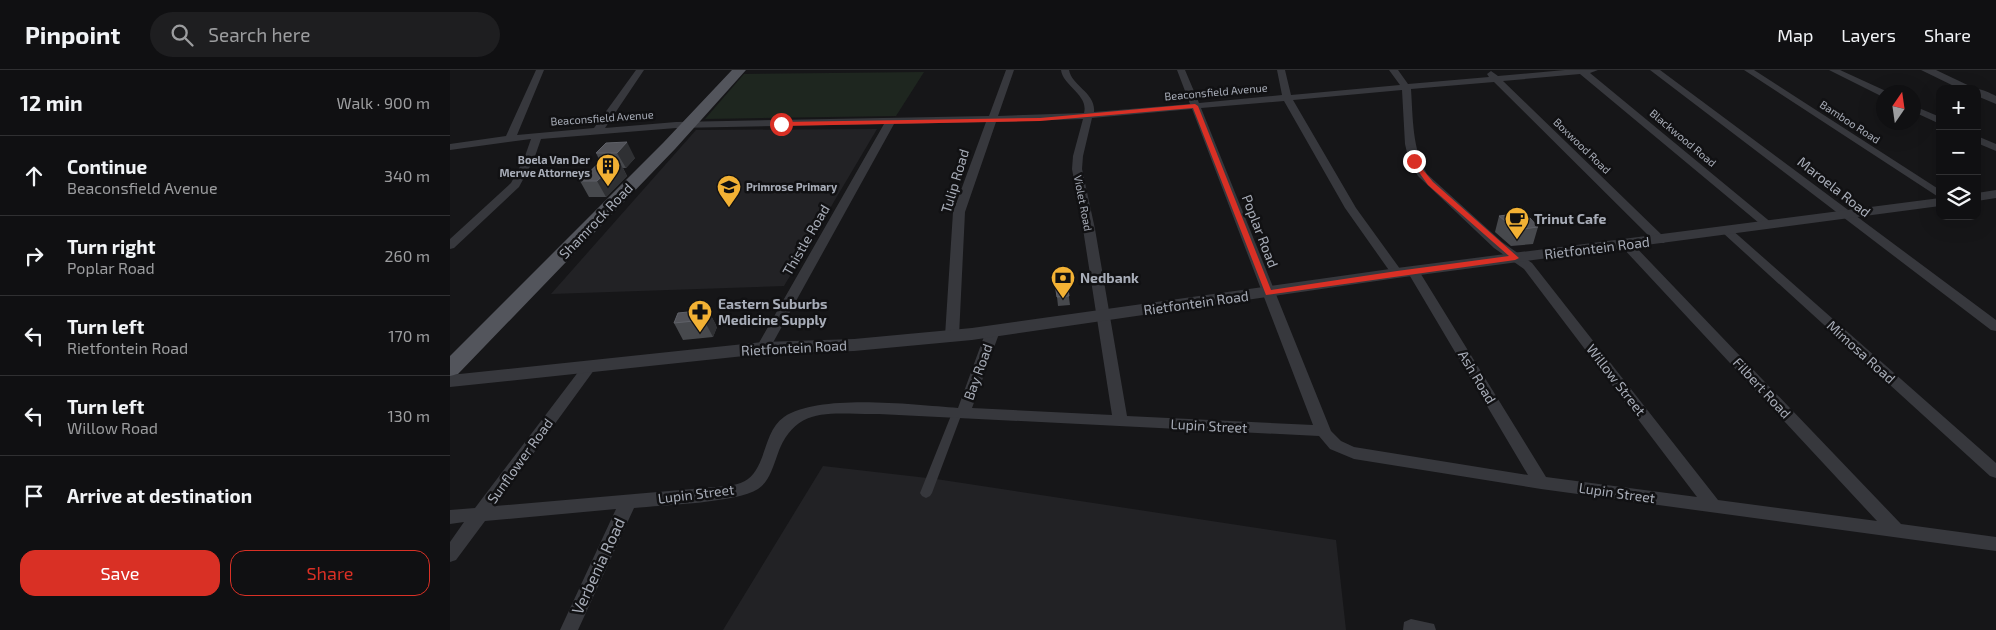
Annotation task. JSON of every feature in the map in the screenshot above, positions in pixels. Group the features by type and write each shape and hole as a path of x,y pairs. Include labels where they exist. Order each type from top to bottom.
{"main road":[{"name":"Shamrock Road","path":"450,369 690,124 739,70"}],"street":[{"path":"510,138 540,70"},
{"path":"598,130 640,70"},
{"name":"Tulip Road","path":"952,336 959,212 1010,70"},
{"path":"1065,70 1069,82 1087,100 1089,116"},
{"name":"Poplar Road","path":"1182,70 1323,431"},
{"path":"1281,70 1287,98 1351,208 1397,273"},
{"path":"1393,70 1406,87"},
{"name":"Boxwood Road","path":"1487,70 1660,240"},
{"name":"Beaconsfield Avenue","path":"450,147 510,138 690,124 991,121 1089,116 1594,70"},
{"name":"Maroela Road","path":"1654,70 1850,215 1868,232 1996,327"},
{"name":"Bamboo Road","path":"1748,70 1936,193"},
{"path":"1832,70 1876,90"},
{"path":"1927,70 1961,85"},
{"name":"Blackwood Road","path":"1582,71 1769,226"},
{"name":"Willow Street","path":"1406,87 1410,144 1414,161 1420,171 1430,183 1498,245 1528,266 1713,506"},
{"path":"1981,94 1996,100"},
{"path":"1921,112 1936,119"},
{"name":"Violet Road","path":"1089,116 1078,156 1077,169 1089,229 1120,421"},
{"name":"Thistle Road","path":"763,348 890,122"},
{"path":"450,244 515,185 529,159 537,136"},
{"path":"1981,141 1996,148"},
{"path":"1981,196 1996,194"},
{"name":"Rietfontein Road","path":"450,381 763,348 854,345 952,336 1102,317 1397,273 1726,232 1936,203"},
{"name":"Mimosa Road","path":"1726,232 1996,472"},
{"name":"Filbert Road","path":"1626,244 1898,532"},
{"name":"Ash Road","path":"1413,271 1541,483"},
{"name":"Bay Road","path":"960,413 993,331"},
{"name":"Sunflower Road","path":"450,555 590,366"},
{"name":"Lupin Street","path":"450,517 628,502 742,489 750,486 762,474 776,434 786,423 802,414 815,411 879,409 1323,431 1331,442 1341,449 1354,453 1541,483 1996,544"},
{"path":"926,493 960,413"},
{"name":"Verbenia Road","path":"569,630 628,502"}],"shaded area":[{"path":"924,72 896,116 705,119 744,74"},
{"name":"Primrose Primary","path":"877,129 784,286 551,294 696,130"},
{"path":"823,466 936,479 1336,540 1346,630 723,630"}],"building":[{"path":"627,142 617,153 596,153 606,143"},
{"path":"601,161 619,161 597,181 580,181"},
{"path":"1515,214 1522,219 1530,218 1538,227 1516,230 1499,216"},
{"path":"1067,283 1069,296 1057,297 1055,284"},
{"path":"708,310 704,320 674,323 678,313"}],"place":[{"name":"Boela Van Der Merwe Attorneys","path":"608,187"},
{"name":"Primrose Primary","path":"729,208"},
{"name":"Trinut Cafe","path":"1517,240"},
{"name":"Nedbank","path":"1063,299"},
{"name":"Eastern Suburbs Medicine Supply","path":"700,333"}],"route":[{"path":"781,124 875,121 1040,120 1195,106 1268,293 1397,273 1515,258 1430,183 1423,176 1414,161"}]}
